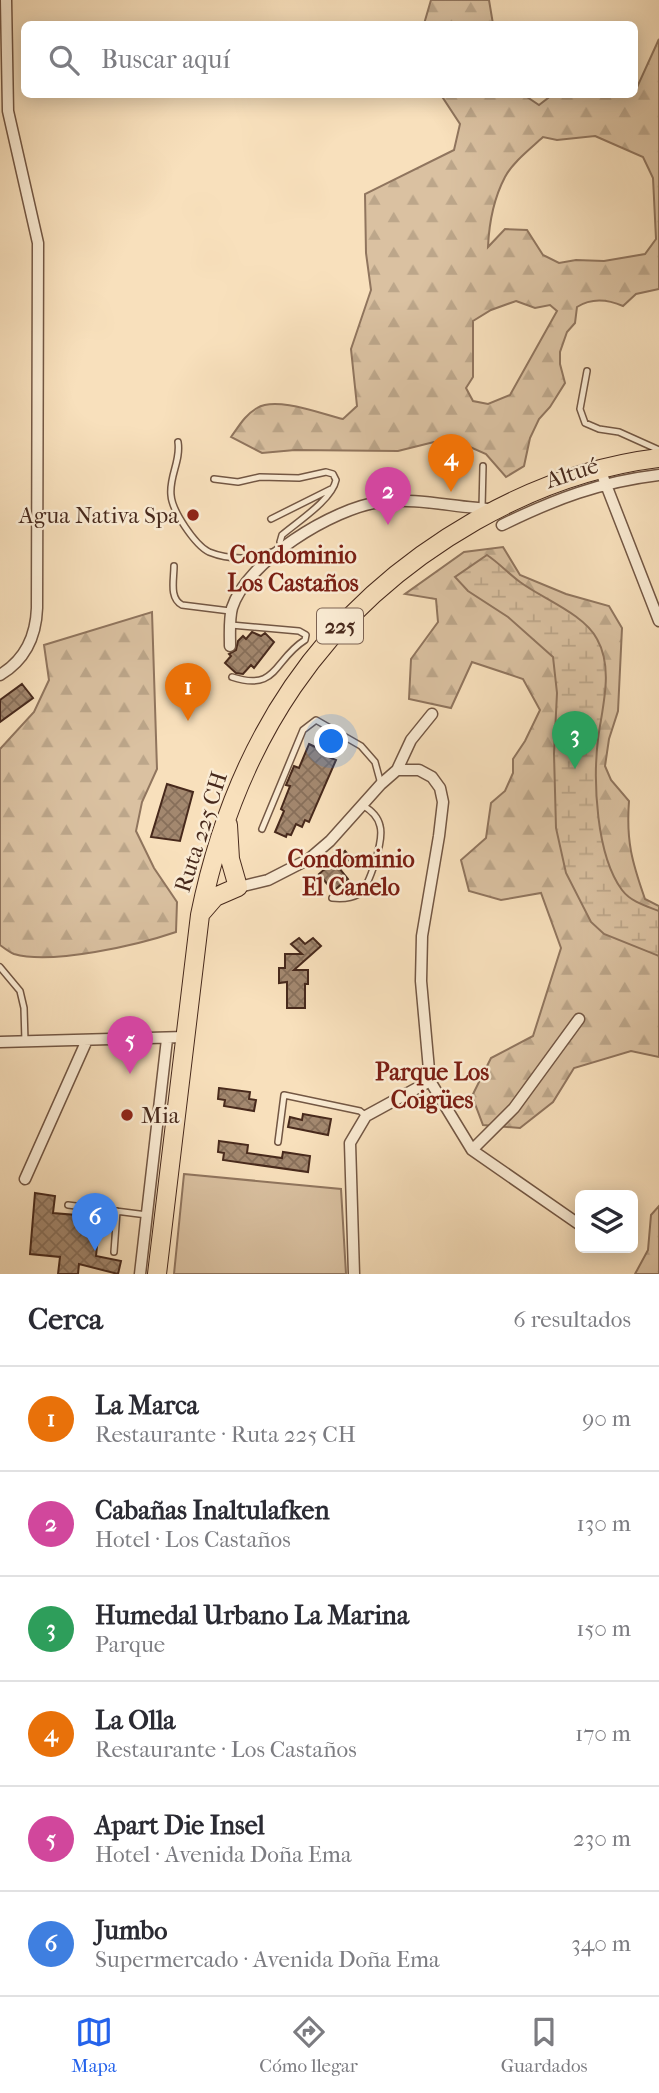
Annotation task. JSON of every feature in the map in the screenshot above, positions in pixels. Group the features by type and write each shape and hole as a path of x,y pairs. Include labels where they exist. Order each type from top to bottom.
{"main road":[{"name":"225","path":"493,514 548,485 602,475 659,458"},
{"name":"Ruta 225 CH","path":"157,1274 200,915 213,859 231,806 260,739 294,683 330,636 352,613 382,586 450,536 493,514"},
{"path":"200,915 215,897 238,887 228,845 231,806"}],"street":[{"path":"0,675 19,660 30,642 36,626 37,608 38,243 4,111 3,42 6,0"},
{"path":"602,475 659,621"},
{"name":"Altué","path":"602,475 659,475"},
{"path":"230,646 231,611 240,590 255,571 284,547 338,514 367,504 405,501 493,514"},
{"path":"205,890 238,887 268,880 309,859 330,841 381,784 397,771 411,740 432,714"},
{"path":"397,771 411,769 426,773 440,788 443,802 422,936 421,981 430,1081 471,1150 575,1222"},
{"path":"471,1150 514,1108 579,1019"},
{"path":"0,1042 185,1037"},
{"path":"140,1274 167,1039"},
{"path":"25,1178 87,1040"},
{"path":"354,1274 350,1143 366,1116 430,1081"}],"lane":[{"path":"587,371 580,409 585,424 619,432 659,450"},
{"path":"178,442 178,459 171,481 172,502 184,525 207,551 257,558 284,547 280,542 282,535 320,504 336,483 335,477 326,472 299,478 260,477 238,482 214,479"},
{"path":"483,466 493,514"},
{"path":"271,519 332,488"},
{"path":"174,566 173,597 176,602 231,611"},
{"path":"231,625 299,631 306,635 305,640 295,646 267,679 255,682 232,677"},
{"path":"261,829 303,730 316,720 361,746 375,762 381,784"},
{"path":"332,898 345,899 359,894 370,876 382,833 375,815 361,805"},
{"path":"0,968 20,991 24,1008 25,1041"},
{"path":"278,1142 284,1095 360,1111 366,1116"},
{"path":"68,1205 147,1215"},
{"path":"114,1252 117,1211"}],"green space":[{"path":"431,0 489,0 492,21 425,21"},
{"path":"659,39 659,289 636,294 623,306 599,300 577,307 575,323 567,332 560,352 565,383 539,419 530,438 524,466 506,477 486,454 461,443 434,442 398,451 295,450 262,453 231,437 249,414 265,405 287,405 343,419 357,406 351,349 371,290 366,253 365,194 454,150 460,124 443,98 528,98 539,105 548,98 638,98 638,85","holes":["595,136 643,157 653,178 656,239 645,254 604,261 576,260 559,263 543,255 527,230 505,229 488,247 491,220 505,177 517,161 543,137 557,140","516,301 535,308 550,305 557,311 510,395 488,404 473,401 466,388 473,377 473,321 491,310"]},
{"path":"503,547 520,575 566,594 609,606 622,628 618,711 609,739 605,766 611,780 629,801 631,851 645,899 659,906 659,1057 631,1051 574,1068 553,1102 520,1128 483,1125 472,1096 491,1058 533,1036 561,948 541,893 501,900 469,891 461,860 486,838 491,803 505,791 513,773 513,759 540,710 523,679 472,662 451,708 409,699 411,659 438,622 436,599 405,594 464,552"},
{"path":"487,555 520,582 583,622 597,639 605,663 606,676 596,775 602,838 613,875 622,890 634,901 659,911 659,956 604,934 591,922 566,873 556,828 554,754 557,693 553,657 508,617 468,591 455,577"},
{"path":"152,612 157,769 142,802 136,831 154,868 177,902 176,932 95,952 50,957 14,954 0,945 0,749 34,712 49,680 44,645"},
{"path":"184,1174 341,1189 346,1274 174,1274"},
{"path":"659,1206 659,1274 635,1274 648,1250 651,1215"}],"building":[{"path":"252,632 261,636 265,633 274,642 254,668 251,665 243,674 236,673 225,663 231,656 229,654 236,650 238,641 243,636 246,639"},
{"path":"22,684 33,698 0,722 0,700"},
{"path":"309,744 336,760 309,822 305,820 302,827 296,824 291,835 287,834 286,837 275,832 290,786 286,785 294,766 299,768"},
{"path":"167,784 193,792 180,841 151,837"},
{"path":"345,851 351,858 339,868 348,879 333,891 319,874 326,868 322,864 334,854 337,858"},
{"path":"299,938 305,944 313,938 321,946 294,970 308,970 305,1008 287,1008 287,982 279,983 279,968 285,968 285,954 302,954 291,944"},
{"path":"219,1088 250,1092 249,1099 256,1100 254,1111 224,1106 225,1100 218,1099"},
{"path":"303,1114 331,1119 328,1135 288,1127 290,1117 302,1120"},
{"path":"219,1141 248,1145 247,1153 282,1158 283,1152 310,1156 308,1172 223,1160 224,1153 218,1152"},
{"path":"35,1193 55,1196 53,1213 100,1217 96,1256 121,1261 118,1274 79,1264 78,1274 58,1274 60,1257 30,1254"}],"place":[{"name":"La Olla","path":"451,492"},
{"name":"Agua Nativa Spa","path":"193,515"},
{"name":"Cabañas Inaltulafken","path":"388,525"},
{"name":"La Marca","path":"188,721"},
{"name":"Humedal Urbano La Marina","path":"575,769"},
{"name":"Apart Die Insel","path":"130,1074"},
{"name":"Mia","path":"127,1115"},
{"name":"Jumbo","path":"95,1251"}],"district":[{"name":"Condominio Los Castaños","path":"293,569"},
{"name":"Condominio El Canelo","path":"351,873"},
{"name":"Parque Los Coigües","path":"432,1086"}]}
